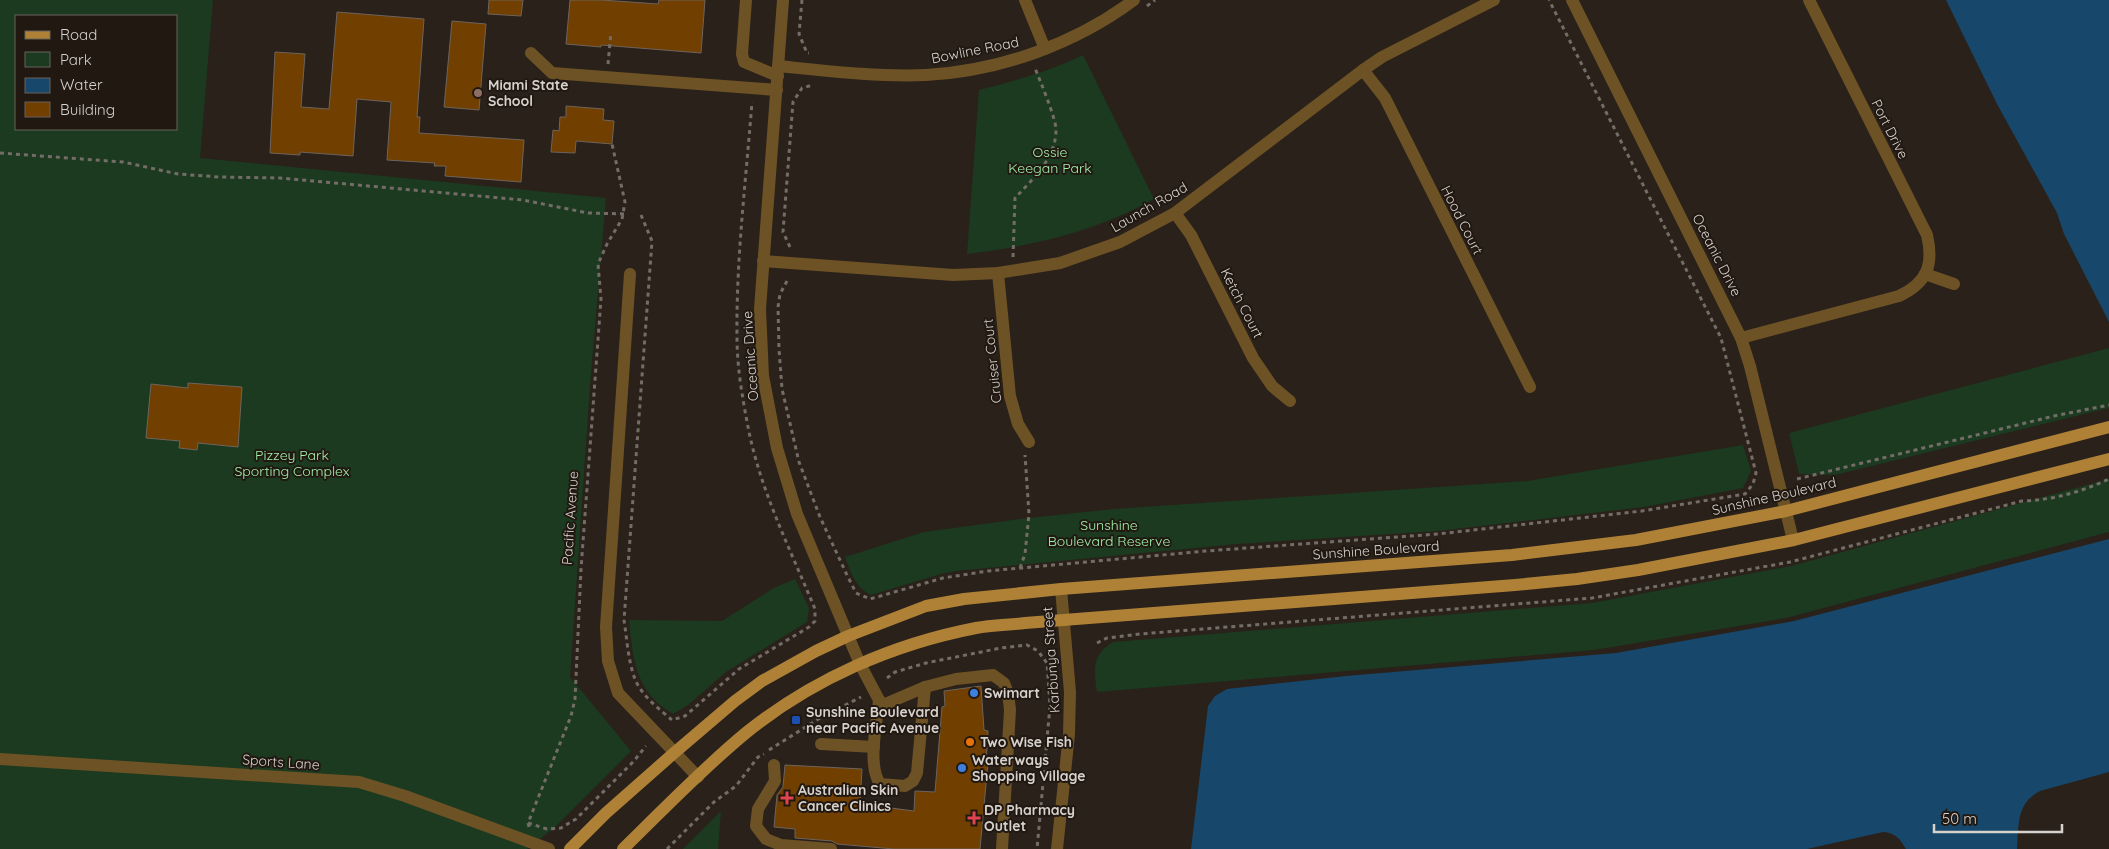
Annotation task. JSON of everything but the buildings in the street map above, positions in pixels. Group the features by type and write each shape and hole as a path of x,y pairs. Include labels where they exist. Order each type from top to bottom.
{"main road":[{"name":"Sunshine Boulevard","path":"674,753 735,701 762,681 848,636 926,606 964,599 1061,589 1575,548 1726,524 1786,511 2109,427"},
{"path":"622,849 737,741 776,711 826,680 898,648 978,628 1064,619 1577,579 1648,568 1793,540 2109,458"},
{"path":"570,849 606,813 674,753"}],"street":[{"name":"Bowline Road","path":"746,0 742,54 744,62 778,71 928,75 986,66 1024,57 1087,30 1134,0"},
{"name":"Oceanic Drive","path":"783,0 763,261 761,342 765,384 777,448 797,514 860,664 881,702"},
{"path":"1024,0 1045,48"},
{"name":"Launch Road","path":"763,261 928,274 998,273 1060,263 1092,253 1120,242 1175,212 1363,70 1389,53 1494,0"},
{"name":"Oceanic Drive","path":"1572,0 1741,338 1750,366 1793,540"},
{"name":"Port Drive","path":"1808,0 1926,235 1931,251 1929,265 1925,274"},
{"path":"531,53 552,73 777,90"},
{"name":"Hood Court","path":"1363,70 1385,98 1530,386"},
{"name":"Ketch Court","path":"1175,212 1191,235 1257,366 1272,386 1290,401"},
{"name":"Cruiser Court","path":"998,273 1010,396 1018,424 1028,442"},
{"path":"630,274 606,627 608,660 618,693 698,777"},
{"path":"1741,338 1898,296 1910,291 1925,274 1954,284"},
{"name":"Karbunya Street","path":"1058,849 1069,734 1070,692 1061,589"},
{"path":"925,688 917,773 905,786 880,784 876,777 873,764 874,747 881,702 925,688 956,679 993,675 1000,679 1006,687 1010,710 1002,849"},
{"path":"821,744 874,747"},
{"name":"Sports Lane","path":"0,759 359,782 405,796 549,849"},
{"path":"774,765 776,781 758,810 756,826 766,839 781,845 831,849"}],"path":[{"path":"802,0 798,34 807,53 817,54"},
{"path":"787,281 780,294 778,307 779,349 782,389 799,462 809,491 856,593 870,599 943,578 1020,568 1206,551 1438,534 1642,512 1745,494 1753,484 1756,473 1721,338 1549,0"},
{"path":"607,77 611,32"},
{"path":"1013,272 1014,198 1035,177 1050,157 1056,130 1035,68 1027,71"},
{"path":"790,247 783,232 793,102 802,88 819,85"},
{"path":"0,152 123,162 178,174 280,178 523,200 588,213 625,214 625,202 612,144"},
{"name":"Pacific Avenue","path":"625,214 598,264 601,299 581,569 575,699 571,716 529,826 547,829 561,828 576,819 633,762 646,746"},
{"path":"641,215 652,241 624,620 636,680 648,697 672,720 685,716 739,669 815,621"},
{"path":"1797,480 2054,416 2109,405"},
{"path":"1020,568 1025,554 1029,514 1024,459 1028,442"},
{"path":"887,678 895,672"},
{"path":"667,849 714,802 736,786 758,757 820,718 864,696"}],"green space":[{"name":"Pizzey Park Sporting Complex","path":"0,0 213,0 200,158 606,198 590,386 570,677 631,751 554,828 527,849 0,849"},
{"name":"Ossie Keegan Park","path":"1083,55 1154,199 1108,221 1063,236 1040,242 967,254 979,90 1032,75"},
{"path":"2109,348 2109,408 1835,475 1799,474 1789,433"},
{"name":"Sunshine Boulevard Reserve","path":"1743,445 1751,471 1743,488 1644,507 1438,531 1237,544 956,571 871,595 857,584 845,557 924,532 1020,519 1114,509 1527,481"},
{"path":"2109,479 2109,532 1786,618 1594,650 1097,692 1095,670 1097,658 1113,642 1592,603 1791,566"},
{"path":"795,579 809,608 807,622 726,672 688,705 673,714 651,696 643,685 638,673 632,648 629,620 722,621 774,588"},
{"path":"721,811 718,849 683,849"}],"water":[{"path":"1946,0 2109,0 2109,322 2064,234 2057,213 1997,104"},
{"path":"2109,539 2109,772 2040,791 2032,796 2023,808 2020,816 2017,849 1906,849 1897,837 1883,832 1807,849 1191,849 1208,706 1215,696 1227,689 1346,676 1616,653 1794,621"}],"place":[{"name":"Miami State School","path":"478,93"},
{"name":"Swimart","path":"974,693"},
{"name":"Sunshine Boulevard near Pacific Avenue","path":"796,720"},
{"name":"Two Wise Fish","path":"970,742"},
{"name":"Waterways Shopping Village","path":"962,768"},
{"name":"Australian Skin Cancer Clinics","path":"787,798"},
{"name":"DP Pharmacy Outlet","path":"974,818"}]}
